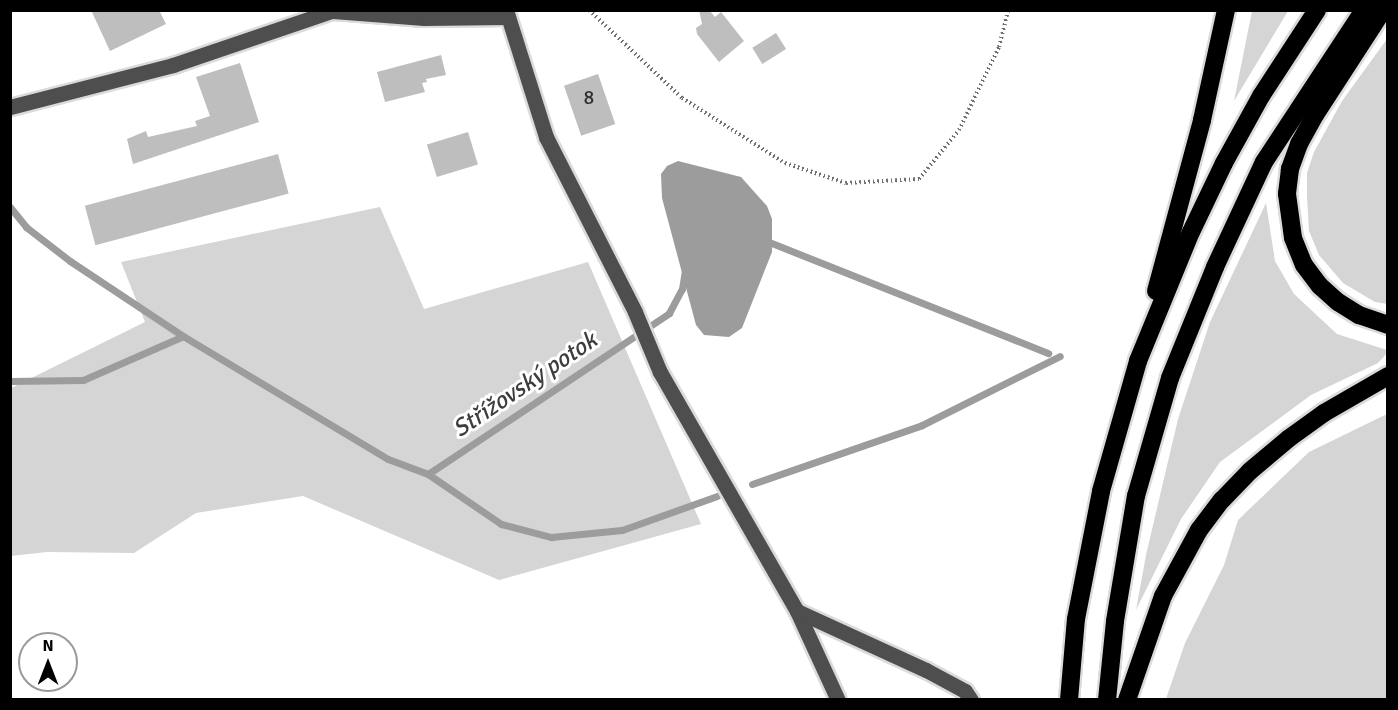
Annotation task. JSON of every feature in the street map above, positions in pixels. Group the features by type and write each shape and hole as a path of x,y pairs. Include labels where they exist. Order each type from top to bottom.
{"highway":[{"path":"1069,699 1076,620 1101,491 1202,120 1226,10"},
{"path":"1138,361 1191,232 1224,163 1261,96 1317,10"},
{"path":"1107,699 1115,621 1136,496 1170,378 1215,267 1264,162 1364,10"},
{"path":"1383,10 1315,114 1299,144 1290,169 1287,194 1293,238 1305,265 1320,286 1338,302 1359,315 1388,325"},
{"path":"1127,699 1163,596 1199,530 1222,500 1250,471 1288,439 1324,413 1388,376"}],"street":[{"path":"10,107 173,65 334,11 424,18 507,14 546,137 635,312 660,372 797,611 838,699"},
{"path":"797,611 926,670 965,691 970,699"}],"path":[{"path":"589,10 682,98 785,163 846,183 919,179 959,130 999,47 1008,10"}],"shaded area":[{"path":"1252,11 1288,11 1234,101"},
{"path":"1387,39 1387,304 1375,302 1343,283 1319,255 1309,231 1307,173 1314,152 1342,101"},
{"path":"678,161 741,177 767,206 772,219 772,252 742,328 729,337 704,335 696,325 662,198 661,174 667,166"},
{"path":"1266,203 1275,261 1294,294 1337,334 1387,350 1387,353 1378,363 1311,395 1220,462 1181,519 1136,610 1146,555 1178,419 1210,322"},
{"path":"380,207 424,309 588,262 701,524 499,580 303,496 196,513 134,553 47,552 11,556 11,388 145,322 121,262"},
{"path":"1387,414 1387,699 1166,699 1185,643 1224,565 1238,520 1309,452"}],"building":[{"path":"91,10 159,10 166,24 110,51"},
{"path":"699,10 709,10 715,17 721,12 744,41 719,62 697,34 696,28 702,24"},
{"path":"776,33 786,49 762,64 752,48"},
{"path":"441,55 446,75 426,79 427,82 422,83 425,92 385,102 377,72"},
{"path":"240,63 259,122 133,164 127,139 146,131 148,137 197,126 195,121 210,116 196,77"},
{"path":"598,74 615,124 581,136 564,86"},
{"path":"468,132 478,165 437,177 427,145"},
{"path":"278,154 289,194 95,245 85,206"}],"waterway":[{"name":"Střížovský potok","path":"10,207 26,227 70,261 183,336 388,459 428,474 669,313 682,289 685,270"},
{"name":"Střížovský potok","path":"764,240 1048,353"},
{"path":"10,381 83,380 183,336"},
{"path":"752,484 922,425 1060,356"},
{"path":"428,474 501,524 551,537 622,530 717,496"}]}
